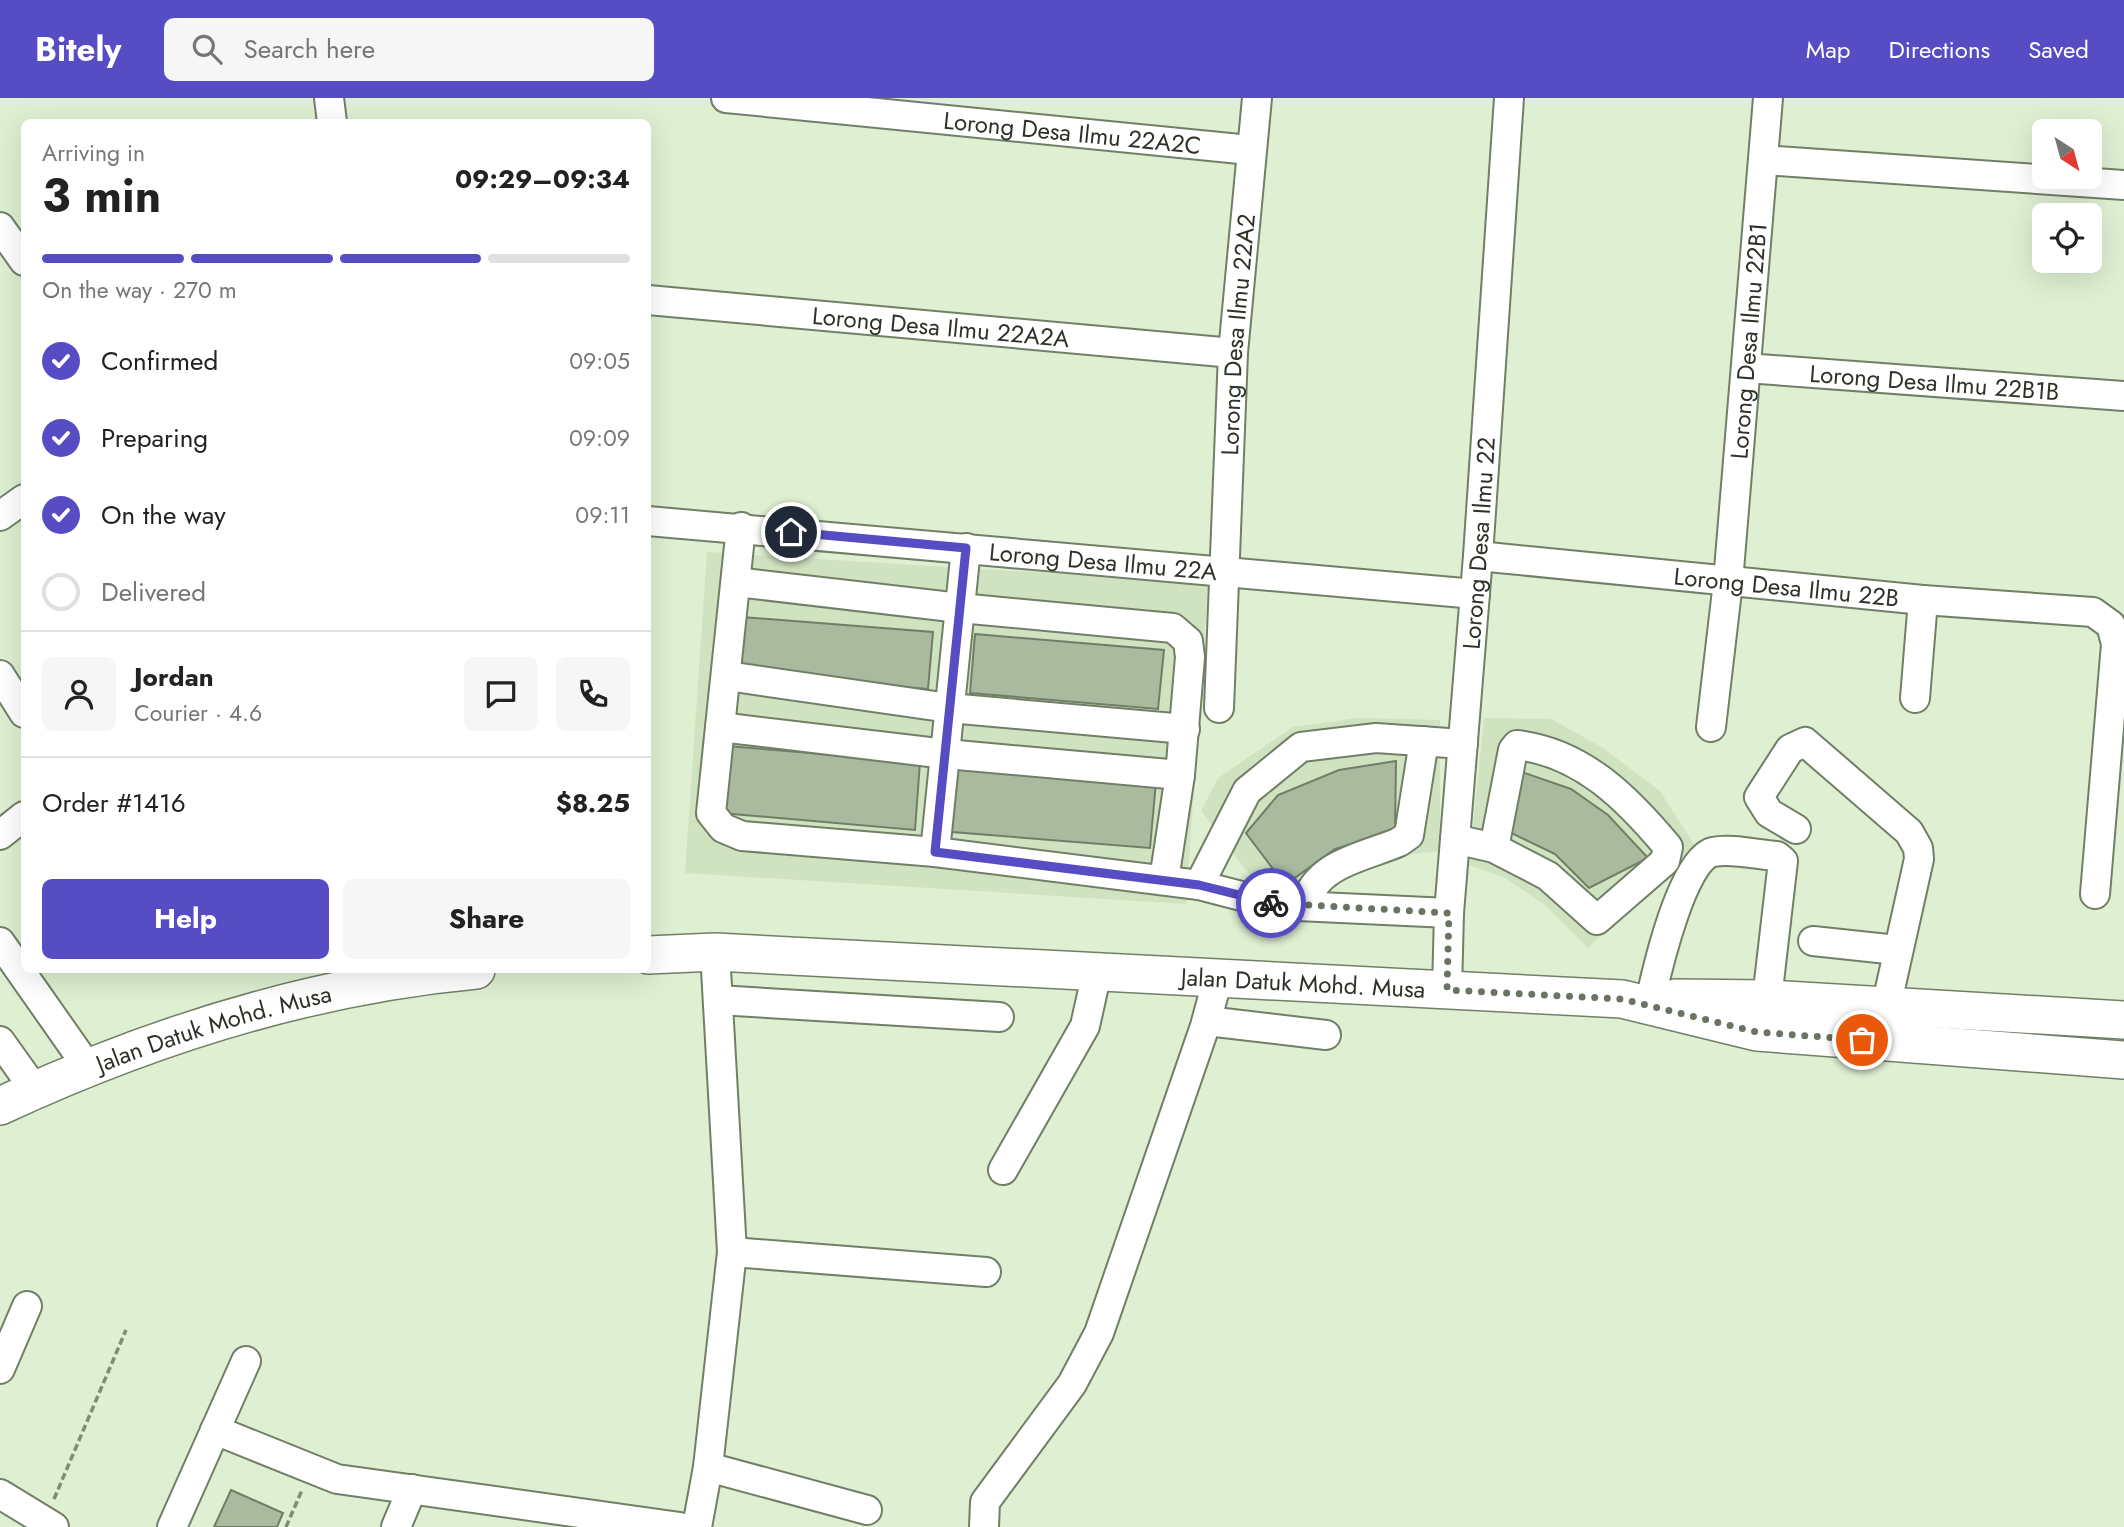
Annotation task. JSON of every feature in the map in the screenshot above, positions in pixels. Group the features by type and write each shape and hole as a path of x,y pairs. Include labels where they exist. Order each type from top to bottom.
{"main road":[{"name":"Jalan Datuk Mohd. Musa","path":"651,955 715,952 1447,990 1636,998 1767,999 2124,1020"},
{"name":"Jalan Datuk Mohd. Musa","path":"0,1107 34,1090 170,1038 247,1014 425,973"},
{"name":"Jalan Datuk Mohd. Musa","path":"1636,998 1757,1032 2124,1060"}],"street":[{"path":"329,98 331,119"},
{"name":"Lorong Desa Ilmu 22A2C","path":"726,98 1250,149"},
{"name":"Lorong Desa Ilmu 22A2","path":"1219,708 1233,353 1250,149 1257,98"},
{"name":"Lorong Desa Ilmu 22","path":"1447,990 1449,913 1478,556 1509,98"},
{"name":"Lorong Desa Ilmu 22B1","path":"1711,727 1728,582 1768,98"},
{"path":"1763,160 2124,186"},
{"path":"0,227 21,257"},
{"name":"Lorong Desa Ilmu 22A2A","path":"651,300 1233,353"},
{"name":"Lorong Desa Ilmu 22B1B","path":"1746,369 2124,396"},
{"path":"0,516 21,501"},
{"name":"Lorong Desa Ilmu 22A","path":"651,521 741,527 1475,594"},
{"path":"741,527 711,813 723,828 742,836 935,852 1164,880 1199,885 1276,905 1449,913"},
{"path":"935,852 966,548"},
{"name":"Lorong Desa Ilmu 22B","path":"1478,556 1923,600 2093,612 2111,625 2116,644 2095,894"},
{"path":"736,582 960,608 1173,628 1188,641 1190,657 1180,775 1164,880"},
{"path":"1914,698 1923,600"},
{"path":"10,677 21,705"},
{"path":"727,677 949,708 1185,729"},
{"path":"720,727 946,754 1180,775"},
{"path":"1199,885 1247,791 1301,747 1376,738 1463,744"},
{"path":"1305,906 1314,883 1325,873 1399,842 1409,835 1424,741"},
{"path":"1796,829 1769,813 1759,797 1790,749 1805,742 1909,832 1918,848 1919,859 1886,1007"},
{"path":"1455,839 1494,848 1548,876 1597,920 1665,861 1668,853 1668,847 1632,803 1616,790 1576,765 1535,748 1519,745 1513,750 1494,848"},
{"path":"0,835 21,818"},
{"path":"1636,998 1677,904 1701,861 1716,852 1777,856 1783,861 1767,999"},
{"path":"1813,941 1897,950"},
{"path":"0,942 21,972"},
{"path":"697,1527 708,1467 732,1252 715,952"},
{"path":"1003,1170 1085,1026 1097,972"},
{"path":"22,973 89,1069"},
{"path":"985,1527 985,1502 1072,1384 1099,1333 1207,1021 1218,978"},
{"path":"718,1000 999,1017"},
{"path":"1207,1021 1326,1035"},
{"path":"0,1041 34,1090"},
{"path":"732,1252 986,1272"},
{"path":"0,1369 27,1306"},
{"path":"172,1527 246,1361"},
{"path":"215,1430 337,1479 616,1523 680,1527"},
{"path":"708,1467 867,1510"},
{"path":"396,1527 412,1489"},
{"path":"0,1494 50,1524"}],"path":[{"path":"50,1524 126,1330"},
{"path":"286,1527 311,1468"}],"shaded area":[{"path":"707,552 1208,583 1186,904 685,873"},
{"path":"1357,718 1440,720 1440,851 1396,856 1329,882 1285,921 1201,811 1218,778 1293,727"},
{"path":"1484,718 1551,719 1603,748 1660,791 1695,846 1588,948 1545,905 1505,878 1469,865"}],"building":[{"path":"742,617 933,632 928,689 737,674"},
{"path":"975,634 1164,650 1158,709 970,693"},
{"path":"727,746 920,762 915,830 721,813"},
{"path":"1396,761 1395,832 1335,849 1285,885 1246,833 1278,795 1339,770"},
{"path":"958,767 1156,782 1150,848 952,832"},
{"path":"1516,770 1571,789 1608,815 1648,858 1589,888 1555,854 1507,831"},
{"path":"231,1490 283,1513 277,1527 214,1527"}],"way so far":[{"path":"1271,903 1449,913 1447,990 1622,999 1757,1032 1862,1040"}],"route":[{"path":"791,532 966,548 935,852 1199,885 1271,903"}]}
